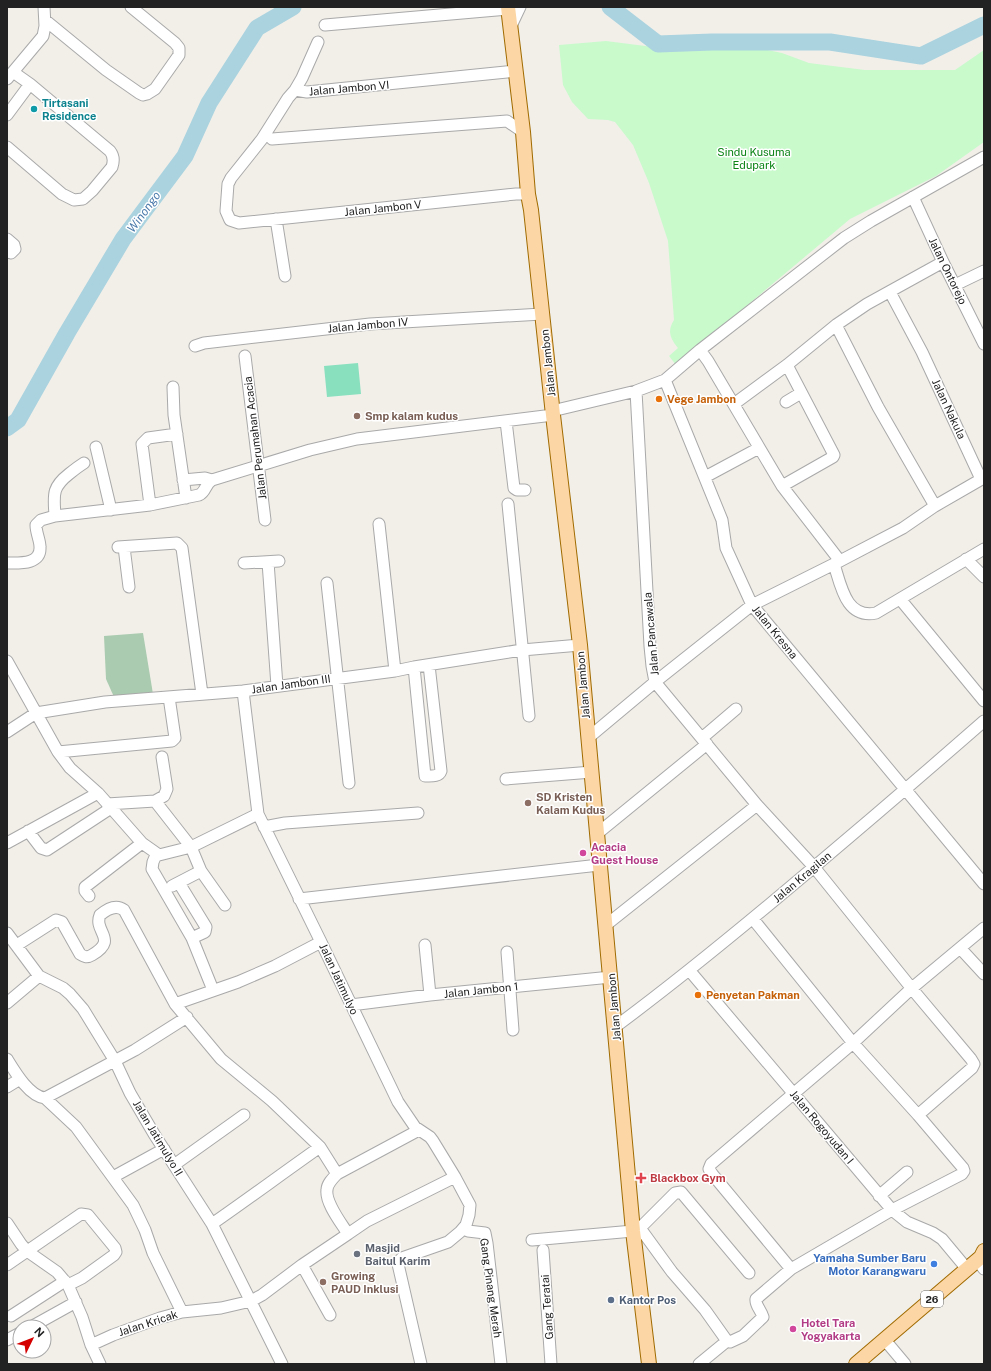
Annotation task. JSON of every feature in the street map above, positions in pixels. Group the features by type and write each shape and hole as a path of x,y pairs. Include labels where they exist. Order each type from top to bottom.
{"main road":[{"name":"Jalan Jambon","path":"512,8 511,26 523,132 528,194 580,645 598,833 599,865 649,1364"},
{"name":"26","path":"856,1364 980,1260"}],"street":[{"path":"7,147 62,194 74,200 83,199 92,191 112,167 114,159 110,151 30,84 10,76 43,36 45,20 44,7"},
{"path":"45,20 128,86 139,93 147,94 155,89 179,55 179,48 175,43 131,7"},
{"path":"325,26 512,8"},
{"path":"295,90 318,42"},
{"name":"Jalan Jambon VI","path":"239,223 230,220 226,211 228,184 231,178 262,139 288,98 295,90 307,92 516,71"},
{"path":"7,115 30,84"},
{"path":"272,139 507,121 523,132"},
{"path":"7,563 28,563 36,558 40,548 36,525 41,520 56,516 150,505 186,498 203,493 207,485 212,480 310,450 357,439 506,421 553,413 636,391 665,380 700,350 844,238 984,157"},
{"name":"Jalan Jambon V","path":"239,223 528,194"},
{"name":"Jalan Ontorejo","path":"913,197 943,262 984,344"},
{"path":"276,219 285,276"},
{"path":"7,239 14,245 15,249 11,253 7,252"},
{"path":"734,404 787,365 836,325 867,304 943,262"},
{"path":"955,285 984,271"},
{"name":"Jalan Nakula","path":"890,292 922,352 981,479 936,506"},
{"name":"Jalan Jambon IV","path":"195,346 204,343 370,324 542,314"},
{"path":"588,738 655,682 752,605 903,528 936,506 878,407 836,325"},
{"path":"700,350 734,404 782,486 837,562 846,599 852,608 868,614 876,613 984,549"},
{"name":"Jalan Perumahan Acacia","path":"245,356 265,520"},
{"path":"782,486 834,455 787,365"},
{"name":"Jalan Kresna","path":"665,380 722,520 726,548 752,605 984,884"},
{"path":"173,387 174,415 186,498"},
{"name":"Jalan Pancawala","path":"636,391 650,646 655,682 757,805 814,867 971,1059 974,1064 972,1068 918,1115"},
{"path":"786,402 801,393"},
{"path":"506,421 514,488 517,490 525,490"},
{"path":"150,505 142,444 148,438 177,434"},
{"path":"96,447 111,510"},
{"path":"705,477 759,448"},
{"path":"56,516 54,497 57,485 68,474 84,463"},
{"path":"184,480 205,478 212,480"},
{"path":"508,504 529,716"},
{"path":"380,524 395,671"},
{"path":"129,587 121,547 177,544 182,548 202,694"},
{"path":"966,559 984,577"},
{"path":"244,563 273,561 277,686"},
{"path":"327,584 349,783"},
{"path":"900,600 984,701"},
{"name":"Jalan Jambon III","path":"7,732 36,713 104,702 243,691 395,671 414,666 429,665 522,650 580,645"},
{"path":"7,661 11,678 36,713 58,752 70,768 98,793 142,843 156,855 191,847 258,814"},
{"path":"414,666 425,776 438,776 441,771 429,665"},
{"name":"Jalan Jatimulyo","path":"243,691 258,814 398,1102 412,1124 430,1137 456,1177 470,1205 466,1225 448,1242 402,1258 398,1264 421,1364"},
{"path":"58,752 172,741 175,738 169,697"},
{"path":"598,833 704,741 736,709"},
{"name":"Jalan Kragilan","path":"616,1027 753,919 906,790 984,721"},
{"path":"28,831 41,848 47,850 109,806 155,801 164,796 167,789 162,757"},
{"path":"506,779 592,772"},
{"path":"7,843 98,793"},
{"path":"155,801 191,847 201,871 225,906"},
{"path":"606,925 757,805"},
{"path":"264,826 285,823 418,813"},
{"path":"89,896 85,891 85,887 142,843"},
{"path":"156,855 152,869 192,938 213,990"},
{"path":"299,899 599,865"},
{"path":"165,890 201,871"},
{"path":"179,883 206,927 205,932 192,938"},
{"path":"17,946 56,920 62,922 80,954 85,957 89,957 100,950 105,943 99,917 102,913 114,907 118,906 124,910 175,1004 220,1059 272,1101 320,1147 337,1174"},
{"path":"749,1273 681,1192 675,1193 636,1230 705,1310 730,1342 743,1336 763,1317 755,1302 756,1298 790,1269 892,1210 962,1174 964,1171 918,1115 853,1043 753,919"},
{"path":"790,1269 713,1175 709,1169 711,1164 853,1043 912,988 984,928"},
{"name":"Jalan Jatimulyo II","path":"7,934 39,976 63,988 83,1010 115,1061 130,1093 212,1224 282,1364"},
{"path":"175,1004 238,982 275,966 321,942"},
{"path":"425,945 430,995"},
{"path":"960,948 984,974"},
{"path":"507,952 513,1030"},
{"name":"Jalan Rogoyudan I","path":"690,970 892,1210 907,1222 933,1233 980,1260"},
{"path":"7,1003 39,976"},
{"name":"Jalan Jambon 1","path":"351,1005 430,995 611,978"},
{"path":"45,1098 141,1047 187,1017"},
{"path":"7,1059 20,1079 37,1096 45,1098 76,1127 133,1205 145,1230 153,1253 182,1312"},
{"path":"7,1087 20,1079"},
{"path":"174,1165 244,1115"},
{"path":"348,1234 331,1207 327,1196 327,1190 330,1182 337,1174 419,1130"},
{"path":"212,1224 254,1196 269,1182 320,1147"},
{"path":"113,1177 164,1149"},
{"path":"879,1196 907,1172"},
{"name":"Jalan Kricak","path":"91,1345 113,1335 160,1318 182,1312 221,1308 251,1301 262,1295 302,1265 367,1221 456,1177"},
{"path":"7,1265 81,1214 88,1215 115,1248 116,1252 93,1270 67,1283 11,1316"},
{"path":"7,1223 21,1244 28,1251 57,1272 67,1283 100,1364"},
{"name":"Gang Pinang Merah","path":"463,1229 485,1233 501,1364"},
{"name":"Gang Teratai","path":"551,1364 538,1243 636,1230"},
{"path":"302,1265 330,1315"},
{"path":"45,1319 76,1302"},
{"path":"884,1339 905,1364"},
{"path":"699,1364 727,1340"}],"green space":[{"name":"Sindu Kusuma Edupark","path":"606,41 661,48 763,49 782,53 809,63 865,70 955,70 984,50 984,142 936,176 850,219 676,365 669,356 678,348 670,334 674,320 668,241 649,183 633,145 615,122 608,120 588,119 572,102 563,85 559,45"},
{"path":"358,363 361,394 327,397 324,366"},
{"path":"143,633 153,694 114,697 106,679 104,636"}],"waterway":[{"name":"Winongo","path":"7,428 18,420 67,333 123,239 185,156 209,103 257,28 293,7"},
{"path":"610,7 658,44 712,42 830,42 921,56 984,25"}],"place":[{"name":"Tirtasani Residence","path":"34,109"},
{"name":"Vege Jambon","path":"659,399"},
{"name":"Smp kalam kudus","path":"357,416"},
{"name":"SD Kristen Kalam Kudus","path":"528,803"},
{"name":"Acacia Guest House","path":"583,853"},
{"name":"Penyetan Pakman","path":"698,995"},
{"name":"Blackbox Gym","path":"641,1178"},
{"name":"Masjid Baitul Karim","path":"357,1254"},
{"name":"Yamaha Sumber Baru Motor Karangwaru","path":"934,1264"},
{"name":"Growing PAUD Inklusi","path":"323,1282"},
{"name":"Kantor Pos","path":"611,1300"},
{"name":"Hotel Tara Yogyakarta","path":"793,1329"}]}
